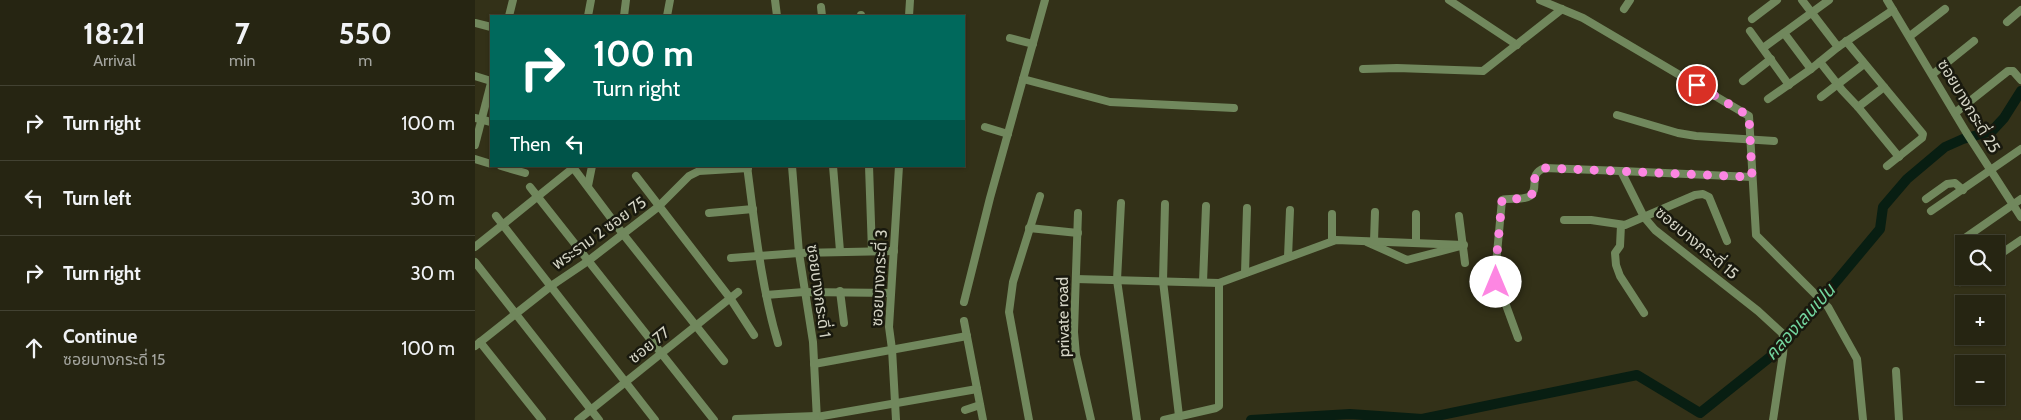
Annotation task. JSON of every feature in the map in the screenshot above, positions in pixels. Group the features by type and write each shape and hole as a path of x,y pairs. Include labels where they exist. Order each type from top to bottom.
{"street":[{"path":"509,15 513,0"},
{"path":"588,15 591,0"},
{"path":"624,15 626,0"},
{"path":"667,15 670,0"},
{"path":"775,0 777,15"},
{"path":"909,15 910,0"},
{"path":"964,302 1045,0"},
{"path":"1449,0 1517,45"},
{"path":"1540,0 1583,18 1747,114 1750,119 1752,177 1758,239 1828,307 1857,359 1863,420"},
{"path":"1624,10 1630,0"},
{"path":"1752,19 1777,0"},
{"path":"1802,0 1838,47"},
{"path":"1763,48 1829,0"},
{"name":"ซอยบางกระดี่ 25","path":"1887,0 1966,132 2021,217"},
{"path":"821,7 822,15"},
{"path":"1363,69 1397,68 1483,71 1563,9"},
{"path":"1910,36 1945,9"},
{"path":"1768,99 1811,69 1838,47 1893,10"},
{"path":"2007,22 2021,10"},
{"path":"475,22 490,27"},
{"path":"1750,31 1789,85"},
{"path":"1784,33 1811,69"},
{"path":"1010,38 1033,44"},
{"path":"1933,74 1975,41"},
{"path":"1846,42 1923,134 1922,138 1887,166"},
{"path":"1743,81 1771,59"},
{"path":"1820,62 1899,157"},
{"path":"1821,96 1864,64"},
{"path":"1955,113 2008,71 2013,71 2021,80"},
{"path":"475,76 490,82"},
{"path":"1023,79 1110,102 1234,108"},
{"path":"475,146 478,119 490,85"},
{"path":"1859,107 1884,87"},
{"path":"1617,114 1678,133 1774,141"},
{"path":"985,127 1008,134"},
{"path":"1931,211 2021,150"},
{"path":"475,159 490,164"},
{"path":"504,167 525,173"},
{"path":"475,248 573,167 623,234 724,361"},
{"path":"588,186 592,167"},
{"path":"747,167 759,256 778,343"},
{"name":"พระราม 2 ซอย 75","path":"477,344 551,286 588,261 659,207 689,176 699,171 747,167"},
{"name":"ซอยบางกระดี่ 1","path":"792,167 799,253 813,342 817,417"},
{"path":"833,167 840,252"},
{"path":"869,167 873,251"},
{"name":"ซอยบางกระดี่ 3","path":"896,420 889,327 899,167"},
{"path":"1518,338 1495,275 1502,200 1530,196 1533,192 1535,174 1539,170 1545,168 1752,177"},
{"name":"ซอยบางกระดี่ 15","path":"1621,172 1644,217 1655,230 1758,311 1781,333 1784,340 1783,354 1773,420"},
{"path":"636,176 730,298 754,335"},
{"path":"1926,199 1950,183 1955,183 1963,190"},
{"path":"530,188 714,420"},
{"path":"1564,220 1591,220 1621,225 1695,195 1706,195 1727,241"},
{"path":"1029,420 1009,312 1013,282 1040,196"},
{"path":"1969,235 2021,199"},
{"path":"1121,204 1117,280 1137,420"},
{"path":"1165,204 1163,281 1179,416"},
{"path":"1203,282 1206,206"},
{"path":"1245,273 1247,208"},
{"path":"709,213 753,209"},
{"path":"1288,258 1290,210"},
{"path":"1374,241 1375,212"},
{"name":"private road","path":"1078,213 1074,332 1076,355 1091,420"},
{"path":"1331,241 1332,214"},
{"path":"1416,243 1417,214"},
{"path":"496,216 655,420"},
{"path":"1621,225 1620,246 1615,253 1615,265 1644,313"},
{"path":"1029,228 1077,233"},
{"path":"1076,279 1219,283 1336,240 1461,244"},
{"path":"2005,251 2021,240"},
{"path":"1363,241 1407,260 1461,244"},
{"path":"1461,244 1465,263"},
{"path":"731,258 799,253 894,251"},
{"path":"475,262 599,420"},
{"path":"1164,420 1219,406 1219,283"},
{"path":"767,295 840,291 891,293"},
{"path":"840,291 844,323"},
{"name":"ซอย 77","path":"578,420 738,292"},
{"path":"964,320 983,420"},
{"path":"814,364 967,336"},
{"path":"477,344 542,420"},
{"path":"1896,371 1899,420"},
{"path":"736,419 817,417 977,389"},
{"path":"965,410 980,405"}],"waterway":[{"name":"คลองเลนเปน","path":"1251,420 1350,414 1422,419 1637,375 1700,413 1779,350 1880,229 1883,207 1907,179 1945,147 1963,139 1992,131 2004,118 2021,91"}],"route":[{"path":"1496,282 1501,202 1504,198 1525,198 1530,196 1533,192 1535,174 1539,170 1545,168 1752,177 1751,123 1749,116 1697,85"}]}
